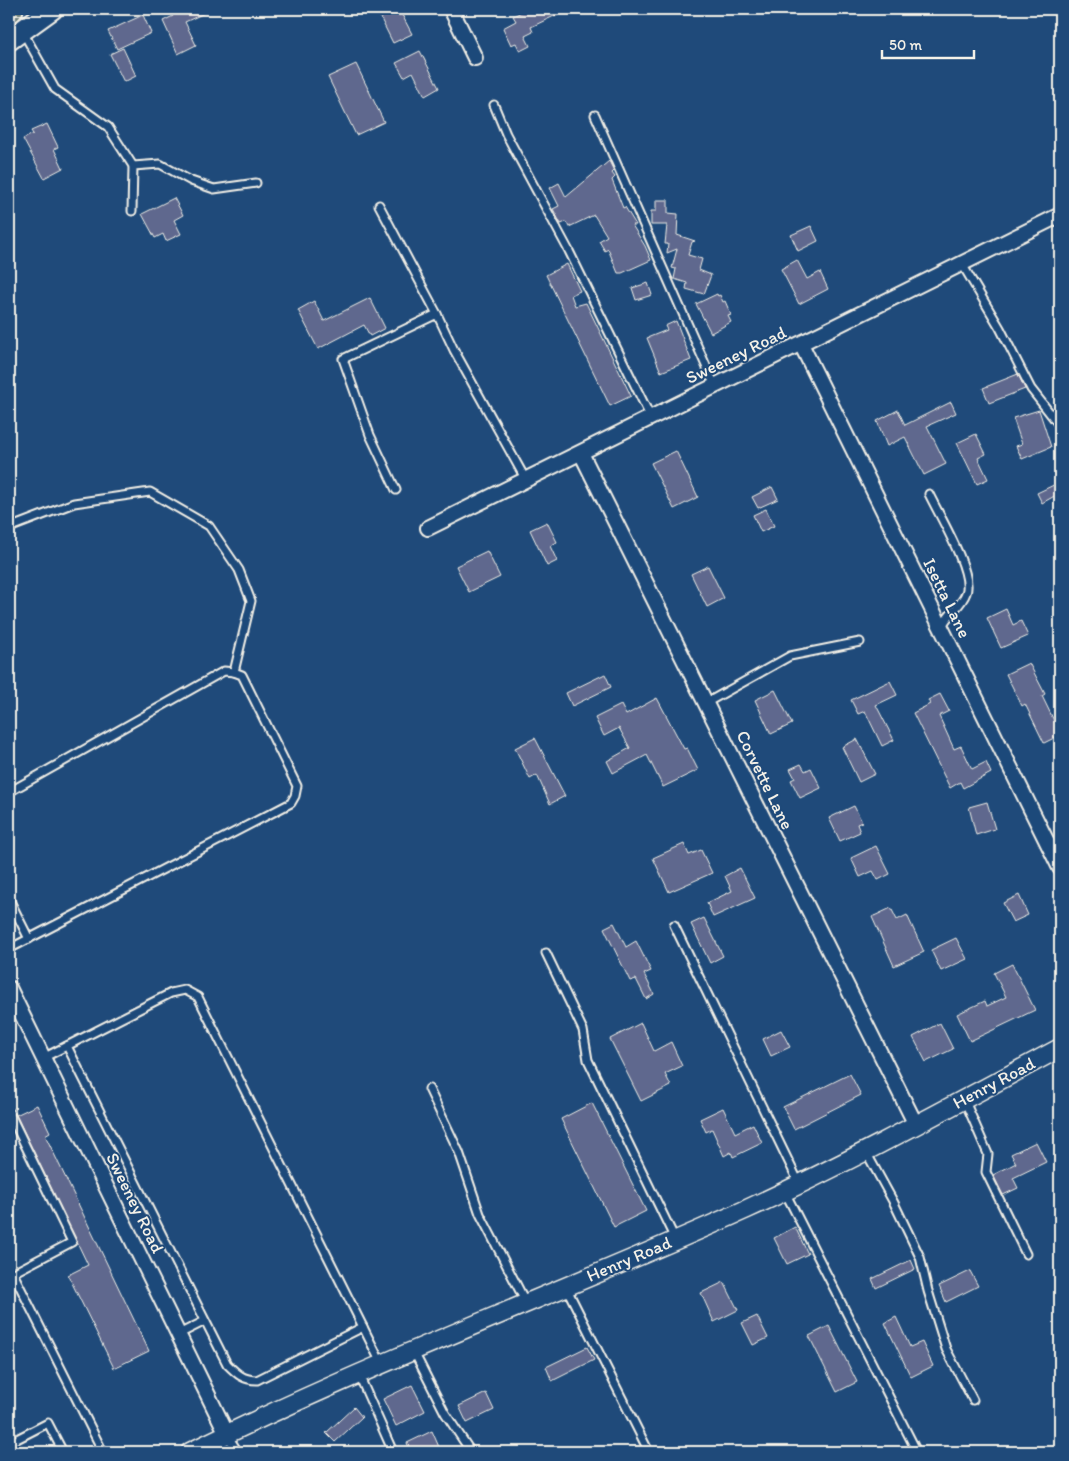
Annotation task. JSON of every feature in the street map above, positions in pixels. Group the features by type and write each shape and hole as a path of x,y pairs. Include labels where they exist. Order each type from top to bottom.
{"main road":[{"path":"15,35 52,9"}],"street":[{"path":"450,9 475,58"},
{"name":"Sweeney Road","path":"428,528 1060,215"},
{"name":"Isetta Lane","path":"801,344 1060,868"},
{"name":"Corvette Lane","path":"581,453 916,1125"},
{"name":"Sweeney Road","path":"9,988 227,1434"},
{"name":"Henry Road","path":"190,1452 359,1375 675,1240 792,1187 916,1125 1060,1048"}],"lane":[{"path":"15,35 55,89 108,127 133,166 132,211"},
{"path":"494,105 506,134 569,252 651,418"},
{"path":"595,116 715,386"},
{"path":"133,166 160,164 191,181 214,189 256,184"},
{"path":"379,205 454,350 526,480"},
{"path":"962,264 1000,328 1031,389 1060,426"},
{"path":"396,490 370,435 343,359 437,314"},
{"path":"9,528 74,503 150,492 209,526 239,570 251,601 234,672"},
{"path":"929,494 966,572 968,582 968,589 961,604 944,621 941,628"},
{"path":"706,703 790,656 860,642"},
{"path":"9,792 224,671 242,675 297,786 291,803 9,949"},
{"path":"9,899 29,939"},
{"path":"674,925 792,1187 917,1452"},
{"path":"546,953 583,1030 588,1060 675,1240"},
{"path":"43,1058 170,993 185,990 198,997 382,1366"},
{"path":"67,1046 227,1364 238,1375 248,1380 257,1380 363,1328"},
{"path":"429,1088 456,1146 480,1214 526,1304"},
{"path":"963,1099 988,1154 986,1172 1026,1254"},
{"path":"9,1112 72,1242 11,1274 103,1452"},
{"path":"865,1150 890,1195 920,1257 946,1349 972,1400"},
{"path":"566,1286 649,1452"},
{"path":"179,1334 206,1320"},
{"path":"414,1352 445,1414 472,1452"},
{"path":"359,1375 393,1452"},
{"path":"9,1442 48,1423 63,1452"},
{"path":"227,1434 238,1452"}],"building":[{"path":"170,9 213,9 185,22 196,45 178,54 163,21 173,16"},
{"path":"376,9 399,9 412,34 393,43"},
{"path":"528,9 569,9 531,27 533,32 525,36 530,46 520,51 516,43 511,45 503,28 516,21 513,16"},
{"path":"143,15 151,33 117,49 108,31"},
{"path":"123,48 136,76 124,82 110,54"},
{"path":"420,51 439,88 425,96 413,72 404,77 396,63"},
{"path":"356,64 384,122 356,135 328,77"},
{"path":"47,124 58,147 54,149 63,168 44,178 23,139 33,134 31,131"},
{"path":"609,161 615,177 612,180 623,208 625,207 636,225 632,225 651,260 622,273 618,273 608,249 605,251 599,241 607,236 594,215 569,227 566,222 561,224 553,209 559,206 550,188 559,183 566,197"},
{"path":"174,198 183,215 174,220 181,234 166,241 163,234 155,238 142,214"},
{"path":"656,200 668,200 668,213 678,214 677,235 695,241 692,242 688,255 702,259 699,270 711,275 704,294 686,289 687,283 674,279 676,269 672,268 677,249 667,253 668,244 665,244 667,225 651,225 651,211 656,211"},
{"path":"811,226 818,241 798,251 791,235"},
{"path":"797,260 807,279 820,272 828,289 799,304 781,269"},
{"path":"567,264 580,291 571,295 575,306 586,303 631,396 610,406 546,275"},
{"path":"648,283 652,295 636,300 632,288"},
{"path":"717,294 718,296 720,295 723,302 725,301 731,315 728,316 731,322 711,333 696,304"},
{"path":"370,298 385,328 370,336 364,325 318,349 298,310 314,301 324,321"},
{"path":"676,321 691,360 661,372 647,338 667,330 665,326"},
{"path":"1018,374 1025,389 989,403 983,388"},
{"path":"951,402 956,413 927,426 946,464 924,475 905,437 887,446 877,421 898,410 905,425"},
{"path":"1039,410 1051,447 1022,459 1016,446 1022,444 1013,418"},
{"path":"976,434 986,454 978,458 988,479 977,484 957,443"},
{"path":"676,451 698,497 674,509 651,463"},
{"path":"1060,482 1060,493 1042,503 1037,493"},
{"path":"772,487 778,499 758,508 752,497"},
{"path":"766,509 774,526 761,532 753,515"},
{"path":"547,522 557,542 550,546 557,561 547,566 530,530"},
{"path":"487,551 500,577 469,592 456,566"},
{"path":"708,566 724,598 707,607 691,574"},
{"path":"1006,609 1013,625 1021,621 1028,636 1001,648 987,618"},
{"path":"1029,663 1045,694 1042,696 1060,733 1060,735 1044,743 1025,704 1022,706 1006,674"},
{"path":"605,674 611,687 572,706 566,693"},
{"path":"890,681 897,695 876,705 894,740 882,746 865,711 858,714 851,700"},
{"path":"775,690 792,724 771,734 755,700"},
{"path":"940,694 949,711 939,716 954,749 961,746 972,769 986,762 991,773 963,788 960,782 950,788 913,713 930,704 928,700"},
{"path":"657,698 684,749 687,748 698,770 663,787 647,755 613,773 607,761 630,748 619,728 604,736 595,718 621,705 626,715"},
{"path":"535,738 565,796 550,804 537,775 530,779 515,748"},
{"path":"857,739 875,774 859,782 842,747"},
{"path":"801,764 805,771 811,768 821,788 800,798 791,780 795,778 790,769"},
{"path":"987,802 995,829 976,835 969,807"},
{"path":"854,806 862,822 857,824 860,832 840,841 829,818"},
{"path":"684,844 689,855 701,850 712,873 669,892 653,858"},
{"path":"876,846 890,874 878,880 873,871 860,877 851,858"},
{"path":"740,868 755,898 713,917 707,903 732,891 725,876"},
{"path":"1019,895 1028,915 1013,922 1003,903"},
{"path":"891,908 897,920 907,915 924,952 894,966 872,917"},
{"path":"704,918 723,956 710,963 691,924"},
{"path":"614,923 626,947 636,941 651,971 644,974 654,994 646,999 636,979 630,981 604,928"},
{"path":"956,938 967,959 941,971 931,950"},
{"path":"1012,964 1035,1010 970,1041 957,1014 985,1001 987,1006 1006,997 994,973"},
{"path":"641,1023 654,1051 671,1042 682,1066 665,1074 671,1086 641,1101 610,1039"},
{"path":"940,1023 953,1049 926,1062 913,1037"},
{"path":"781,1030 790,1047 771,1056 763,1039"},
{"path":"850,1074 861,1095 794,1129 783,1107"},
{"path":"592,1103 646,1211 614,1227 561,1119"},
{"path":"37,1105 50,1132 45,1135 149,1351 114,1368 68,1275 88,1265 16,1115"},
{"path":"723,1108 735,1133 753,1124 762,1143 733,1157 731,1152 724,1156 712,1129 706,1132 700,1119"},
{"path":"1036,1142 1046,1162 1013,1178 1018,1188 1003,1195 993,1175 1016,1163 1011,1154"},
{"path":"795,1227 808,1254 787,1264 774,1238"},
{"path":"911,1260 915,1269 876,1288 872,1279"},
{"path":"970,1271 978,1286 946,1302 939,1286"},
{"path":"724,1282 738,1310 714,1322 701,1293"},
{"path":"757,1316 768,1338 753,1345 742,1323"},
{"path":"896,1317 910,1347 922,1342 933,1366 911,1377 885,1323"},
{"path":"829,1326 857,1382 837,1392 809,1336"},
{"path":"587,1347 594,1360 552,1381 546,1367"},
{"path":"412,1385 425,1411 396,1426 383,1399"},
{"path":"486,1393 494,1410 467,1423 459,1406"},
{"path":"354,1407 362,1417 335,1442 326,1433"},
{"path":"432,1431 439,1447 427,1452 411,1452 407,1443"}]}
